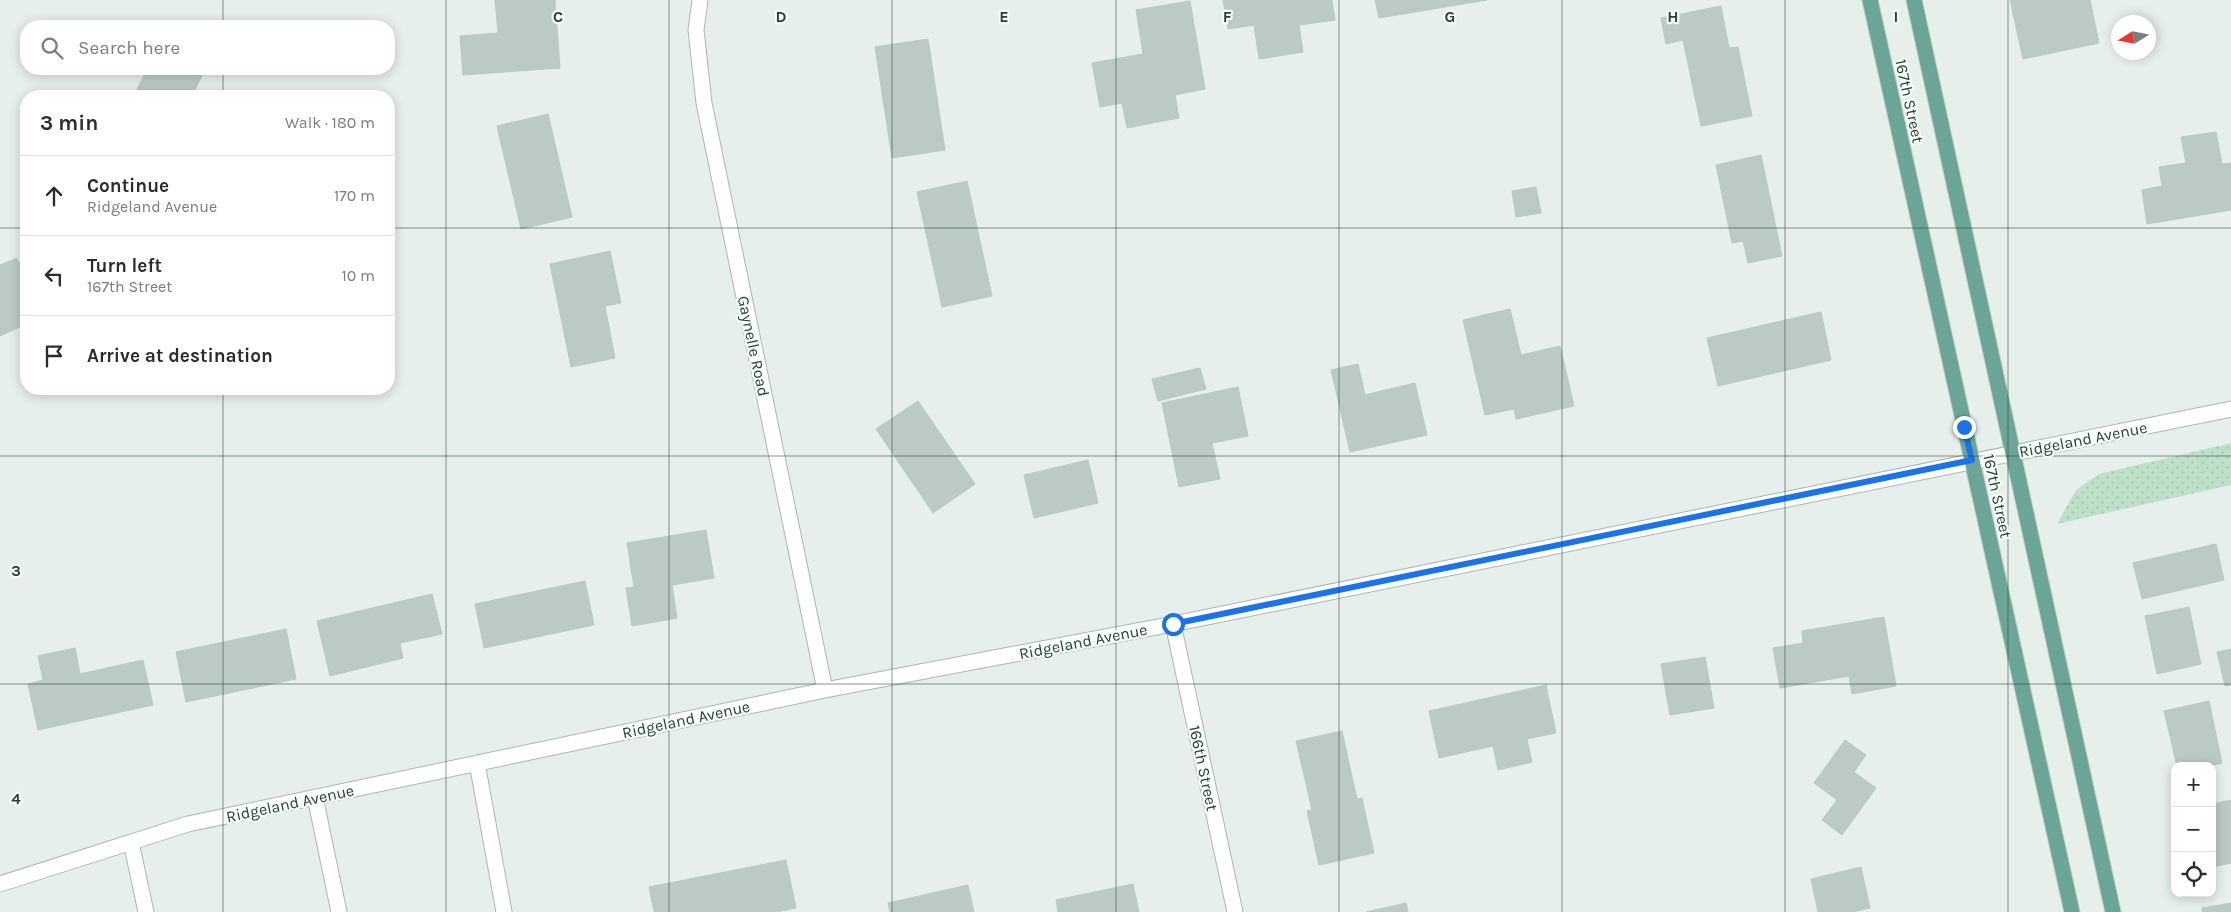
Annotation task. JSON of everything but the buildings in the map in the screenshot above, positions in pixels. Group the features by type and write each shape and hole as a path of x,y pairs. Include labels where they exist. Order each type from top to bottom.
{"main road":[{"name":"167th Street","path":"1870,0 2072,912"},
{"name":"167th Street","path":"1914,0 2113,912"}],"street":[{"name":"Gaynelle Road","path":"700,0 696,30 704,103 824,690"},
{"name":"Ridgeland Avenue","path":"0,884 188,824 824,690 1173,624 1972,460 2231,409"},
{"name":"166th Street","path":"1173,624 1236,912"},
{"path":"477,763 504,912"},
{"path":"315,798 339,912"},
{"path":"131,842 146,912"}],"green space":[{"path":"2231,443 2231,485 2057,524 2076,490 2099,474"}],"route":[{"path":"1173,624 1972,460 1964,427"}]}
